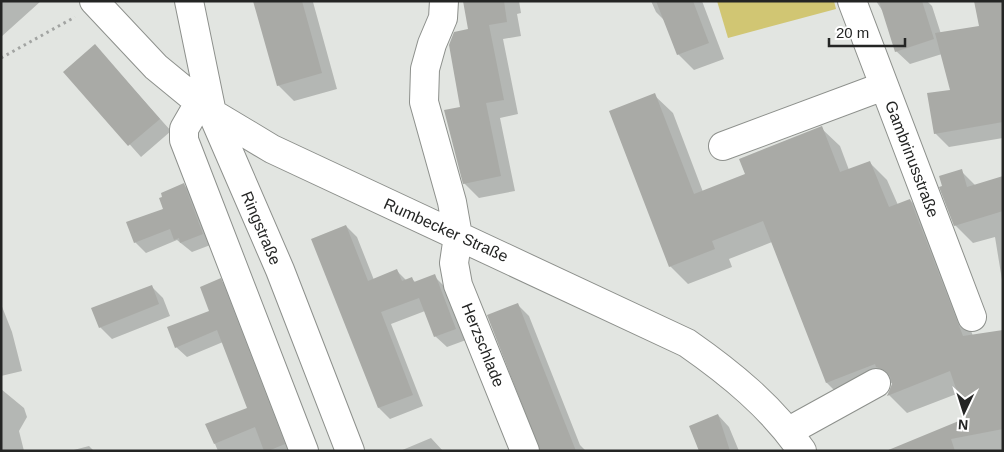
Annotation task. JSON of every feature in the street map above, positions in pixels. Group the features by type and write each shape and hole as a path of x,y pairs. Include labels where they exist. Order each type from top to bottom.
{"street":[{"name":"Ringstraße","path":"189,1 205,108 280,270 350,451"},
{"name":"Herzschlade","path":"444,1 443,18 432,44 425,69 424,102 452,202 458,236 454,263 458,285 526,451"},
{"name":"Gambrinusstraße","path":"852,1 972,317"},
{"name":"Rumbecker Straße","path":"97,4 156,67 205,108 272,148 687,344 727,370 795,441"},
{"path":"723,146 884,86"},
{"path":"205,108 184,129 184,140 304,451"},
{"path":"795,441 876,383"}],"path":[{"path":"1,58 97,4"}],"shaded area":[{"path":"717,1 834,1 836,9 728,38"}],"building":[{"path":"253,1 302,1 322,73 277,86"},
{"path":"463,1 504,1 507,22 489,25 504,100 486,103 501,176 463,184 444,110 460,107 449,45 454,32 468,29"},
{"path":"656,1 693,1 709,43 677,55"},
{"path":"879,1 922,1 934,39 895,52"},
{"path":"974,1 1003,1 1003,122 934,134 927,93 950,90 935,33 979,26"},
{"path":"95,44 160,119 128,146 63,72"},
{"path":"655,93 694,194 745,174 739,159 822,126 840,172 870,161 889,207 910,199 963,336 1003,330 1003,429 951,439 955,451 886,451 966,418 950,371 887,396 892,384 890,376 884,370 876,367 875,364 826,383 763,221 712,241 715,249 669,267 609,111"},
{"path":"962,169 967,187 1003,176 1003,211 954,226 939,187 942,186 939,176"},
{"path":"184,183 203,234 180,243 179,238 174,240 170,229 134,243 126,222 163,209 159,198 162,197 161,193"},
{"path":"346,225 368,281 397,269 402,281 412,277 414,282 435,274 456,329 434,337 419,298 381,312 413,395 378,408 311,239"},
{"path":"221,278 285,444 268,451 264,451 255,427 214,444 205,424 247,408 217,330 175,348 167,327 209,311 200,287"},
{"path":"152,285 159,304 99,328 91,308"},
{"path":"518,303 576,451 540,451 487,315"},
{"path":"718,414 730,451 699,451 689,426"}]}
